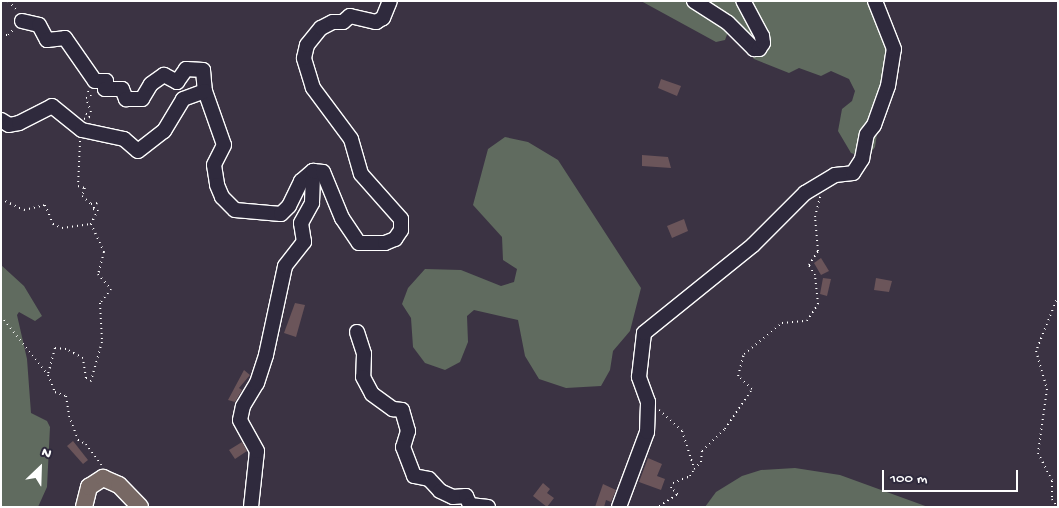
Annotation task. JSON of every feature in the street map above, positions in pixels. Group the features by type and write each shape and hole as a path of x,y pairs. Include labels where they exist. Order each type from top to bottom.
{"main road":[{"path":"84,507 89,486 102,478 119,485 140,507"}],"street":[{"path":"22,21 39,25 47,40 65,38 96,81 106,81 105,89 122,88 126,99 142,99 151,84 164,75 177,82 186,69 203,70 205,92 224,145 214,165 217,185 222,197 235,210 281,214 289,206 301,181 313,171 323,172 342,218 359,243 395,239 401,230 401,219 361,174 351,139 313,88 304,58 306,45 321,28 333,22 344,22 350,16 376,22 383,18 390,1"},
{"path":"694,1 728,23 754,49 759,49 763,43 762,36 743,1"},
{"path":"619,507 648,432 648,402 639,377 644,333 753,245 806,193 835,175 853,173 862,159 867,134 888,86 894,49 875,1"},
{"path":"1,120 9,124 19,123 52,106 82,130 124,139 138,151 164,131 183,98 205,92"},
{"path":"250,507 257,451 240,420 243,406 258,383 285,266 304,242 301,223 312,203 313,171"},
{"path":"357,332 364,354 363,377 372,394 393,409 402,410 408,431 403,447 414,476 429,479 440,492 453,497 466,496 470,505 488,507"}],"path":[{"path":"91,224 98,210 93,209 97,203 91,204 82,196 85,188 78,186 82,145 78,138 82,130 81,120 90,117 86,114 91,112 86,98 91,96 87,91 94,89 90,85 96,81"},
{"path":"659,506 678,494 671,488 674,483 690,476 701,462 702,451 725,429 752,389 738,376 744,354 782,323 808,321 818,304 815,275 809,265 818,251 815,217 826,181"},
{"path":"1,199 24,210 45,205 53,224 62,228 91,224"},
{"path":"48,375 55,348 66,349 83,358 86,378 91,381 94,374 102,342 100,303 111,290 98,274 104,252 91,224"},
{"path":"1058,296 1036,350 1047,390 1038,453 1052,482 1052,499 1058,507"},
{"path":"1,316 48,375 55,392 66,396 69,416 78,440 86,444 101,461 102,478"},
{"path":"648,402 679,427 694,469"}],"green space":[{"path":"641,1 882,1 901,49 881,108 875,147 870,154 863,157 851,153 838,131 842,109 852,101 855,91 849,79 831,71 821,76 799,68 789,73 754,59 736,35 728,32 725,40 716,42"},
{"path":"505,137 528,142 558,160 641,288 630,331 613,351 610,370 601,386 566,388 539,379 525,356 518,320 474,310 467,316 468,342 460,362 445,370 425,363 413,347 411,318 402,304 408,288 425,269 461,270 501,286 514,282 517,269 503,260 502,237 473,205 488,149"},
{"path":"1,265 24,286 42,316 35,321 19,312 17,315 27,359 31,413 47,421 50,427 47,487 38,507 1,507"},
{"path":"795,468 840,475 928,507 705,507 716,492 742,476 761,470"}],"building":[{"path":"661,79 681,86 677,96 658,88"},
{"path":"642,155 668,157 671,168 642,166"},
{"path":"684,219 688,231 672,238 667,226"},
{"path":"821,258 829,271 821,275 814,263"},
{"path":"823,278 831,279 827,296 820,294"},
{"path":"876,278 892,281 889,292 874,290"},
{"path":"295,303 305,305 296,337 284,333"},
{"path":"244,370 250,375 239,388 242,390 235,402 228,400"},
{"path":"73,441 88,460 83,464 67,446"},
{"path":"242,442 247,451 235,459 229,450"},
{"path":"648,458 662,464 657,476 665,479 661,490 639,482"},
{"path":"543,483 550,489 547,493 554,498 547,507 533,496"},
{"path":"603,484 616,490 611,502 606,500 604,507 595,507"}]}
